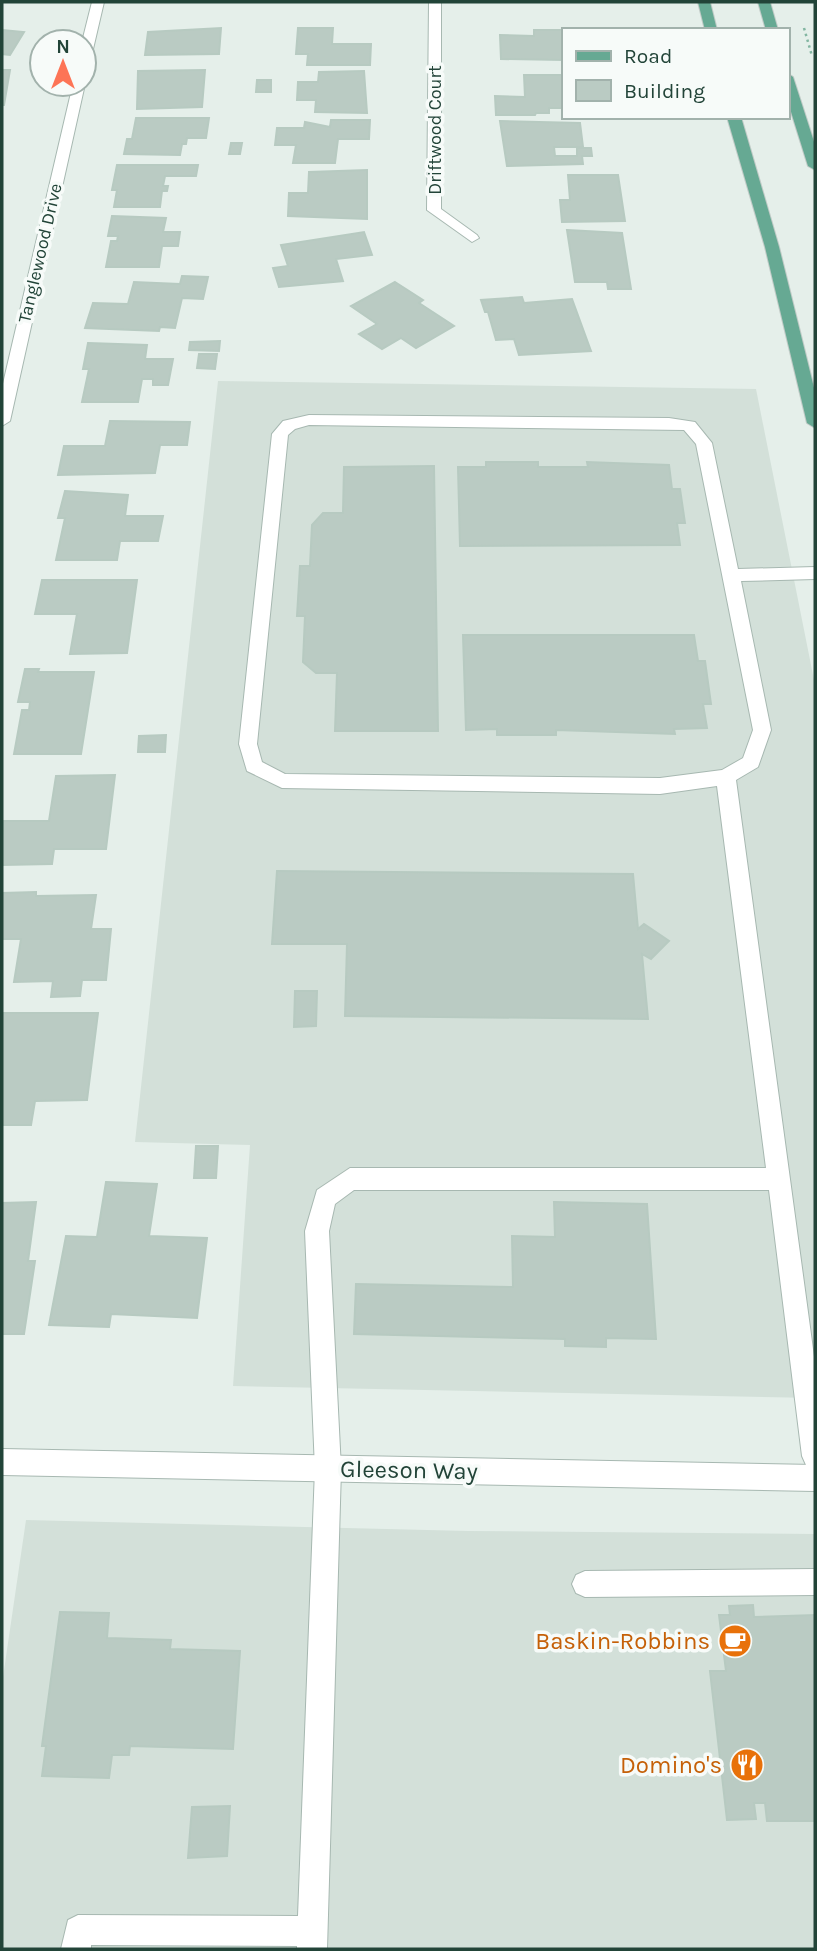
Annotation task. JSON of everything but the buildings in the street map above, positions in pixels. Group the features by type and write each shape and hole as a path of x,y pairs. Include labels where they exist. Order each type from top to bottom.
{"main road":[{"path":"704,2 710,28"},
{"path":"764,2 771,28"},
{"path":"789,83 815,166"},
{"path":"735,119 772,247 815,423"}],"street":[{"path":"92,28 98,2"},
{"name":"Driftwood Court","path":"435,2 434,210 472,238"},
{"name":"Tanglewood Drive","path":"2,421 76,98"},
{"path":"309,420 669,423 689,426 704,443 729,575 762,730 751,762 726,777 660,786 282,781 254,766 248,744 280,434 289,425 309,420"},
{"path":"729,575 815,573"},
{"path":"726,777 815,1456"},
{"path":"76,1949 78,1930 313,1940 328,1469 317,1231 325,1198 350,1179 779,1179"},
{"name":"Gleeson Way","path":"2,1462 815,1478"},
{"path":"585,1584 815,1582"}],"path":[{"path":"803,23 812,57"}],"shaded area":[{"path":"218,381 756,389 815,685 815,1398 233,1386 250,1145 135,1142"},
{"path":"26,1520 468,1531 815,1534 815,1949 2,1949 2,1684"}],"place":[{"name":"Baskin-Robbins","path":"735,1641"},
{"name":"Domino's","path":"747,1765"}]}
